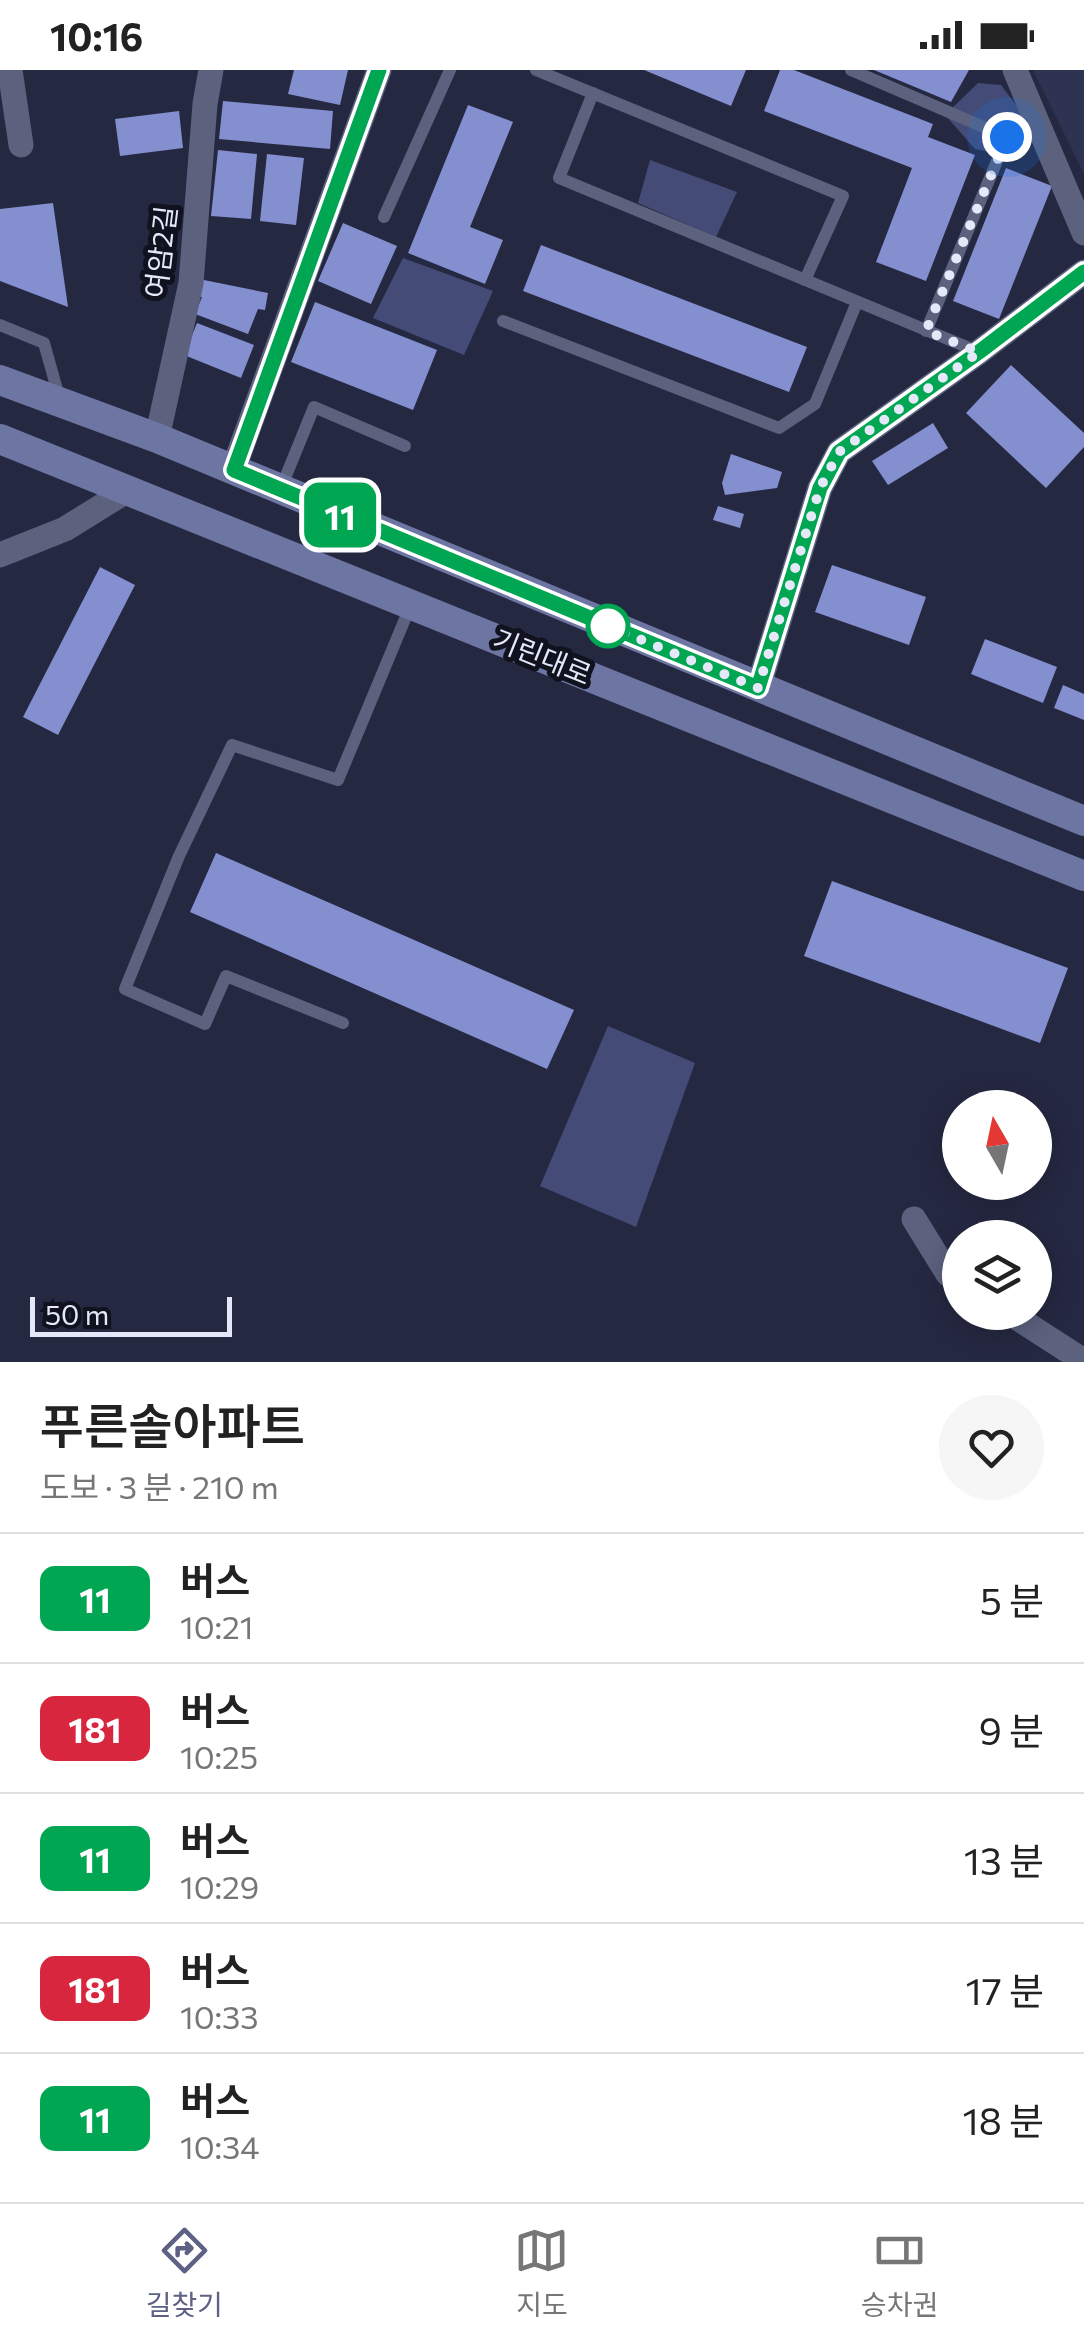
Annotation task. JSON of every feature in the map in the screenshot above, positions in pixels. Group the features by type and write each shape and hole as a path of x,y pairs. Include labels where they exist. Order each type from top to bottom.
{"street":[{"path":"10,70 21,145"},
{"name":"여암2길","path":"157,438 191,284 211,70"},
{"path":"234,470 379,70"},
{"path":"1015,70 1084,233"},
{"path":"758,688 820,488 839,452 1084,272"},
{"name":"기린대로","path":"0,380 157,438 1084,821"},
{"name":"기린대로","path":"0,440 1084,876"},
{"path":"0,555 65,529 128,490"},
{"path":"914,1219 942,1264"},
{"path":"1036,1330 1084,1361"}],"lane":[{"path":"384,218 450,70"},
{"path":"536,70 843,196 805,280"},
{"path":"851,70 1007,137 926,331"},
{"path":"593,93 559,178 979,352"},
{"path":"503,321 780,428 815,404 857,302"},
{"path":"0,325 44,343 61,403"},
{"path":"280,490 314,407 405,446"},
{"path":"343,1023 226,976 205,1024 124,990 179,856 232,745 338,780 411,605"}],"shaded area":[{"path":"1033,70 1084,70 1084,174"},
{"path":"978,83 1001,85 1030,124 1019,158 975,149 945,115"},
{"path":"650,160 737,192 716,237 638,203"},
{"path":"403,258 493,291 464,355 373,318"},
{"path":"608,1026 695,1063 636,1227 540,1186"}],"building":[{"path":"294,70 348,70 340,105 288,94"},
{"path":"644,70 746,70 731,106"},
{"path":"780,70 794,70 933,124 928,137 975,155 926,281 876,262 912,168 764,111"},
{"path":"874,70 969,70 951,102"},
{"path":"223,101 333,111 330,149 219,139"},
{"path":"468,105 513,122 470,227 503,240 485,284 408,253"},
{"path":"179,111 183,148 120,156 115,119"},
{"path":"218,150 257,154 251,219 211,216"},
{"path":"267,154 304,158 296,225 260,221"},
{"path":"1006,168 1052,186 999,319 953,301"},
{"path":"53,203 68,307 0,281 0,209"},
{"path":"343,223 397,246 371,304 318,281"},
{"path":"541,245 807,347 789,392 523,291"},
{"path":"199,279 268,293 265,310 258,309 248,334 195,314 202,297 196,296"},
{"path":"315,302 437,350 413,410 291,362"},
{"path":"197,323 254,345 241,378 184,355"},
{"path":"1011,365 1084,433 1084,447 1046,488 966,413"},
{"path":"933,423 948,448 888,485 872,461"},
{"path":"731,454 782,472 777,488 725,495 722,483"},
{"path":"718,506 744,514 740,528 713,520"},
{"path":"832,565 926,597 909,645 815,612"},
{"path":"100,567 135,585 58,735 23,717"},
{"path":"985,639 1057,667 1043,703 971,674"},
{"path":"1063,685 1084,694 1084,720 1054,708"},
{"path":"216,853 574,1010 547,1069 190,912"},
{"path":"832,881 1068,968 1040,1043 804,956"}],"bus line":[{"name":"11","path":"379,70 234,470 758,688 820,488 839,452 1084,272"}],"route":[{"path":"608,626 758,688 820,488 839,452 979,352 926,331 1007,137"}]}
